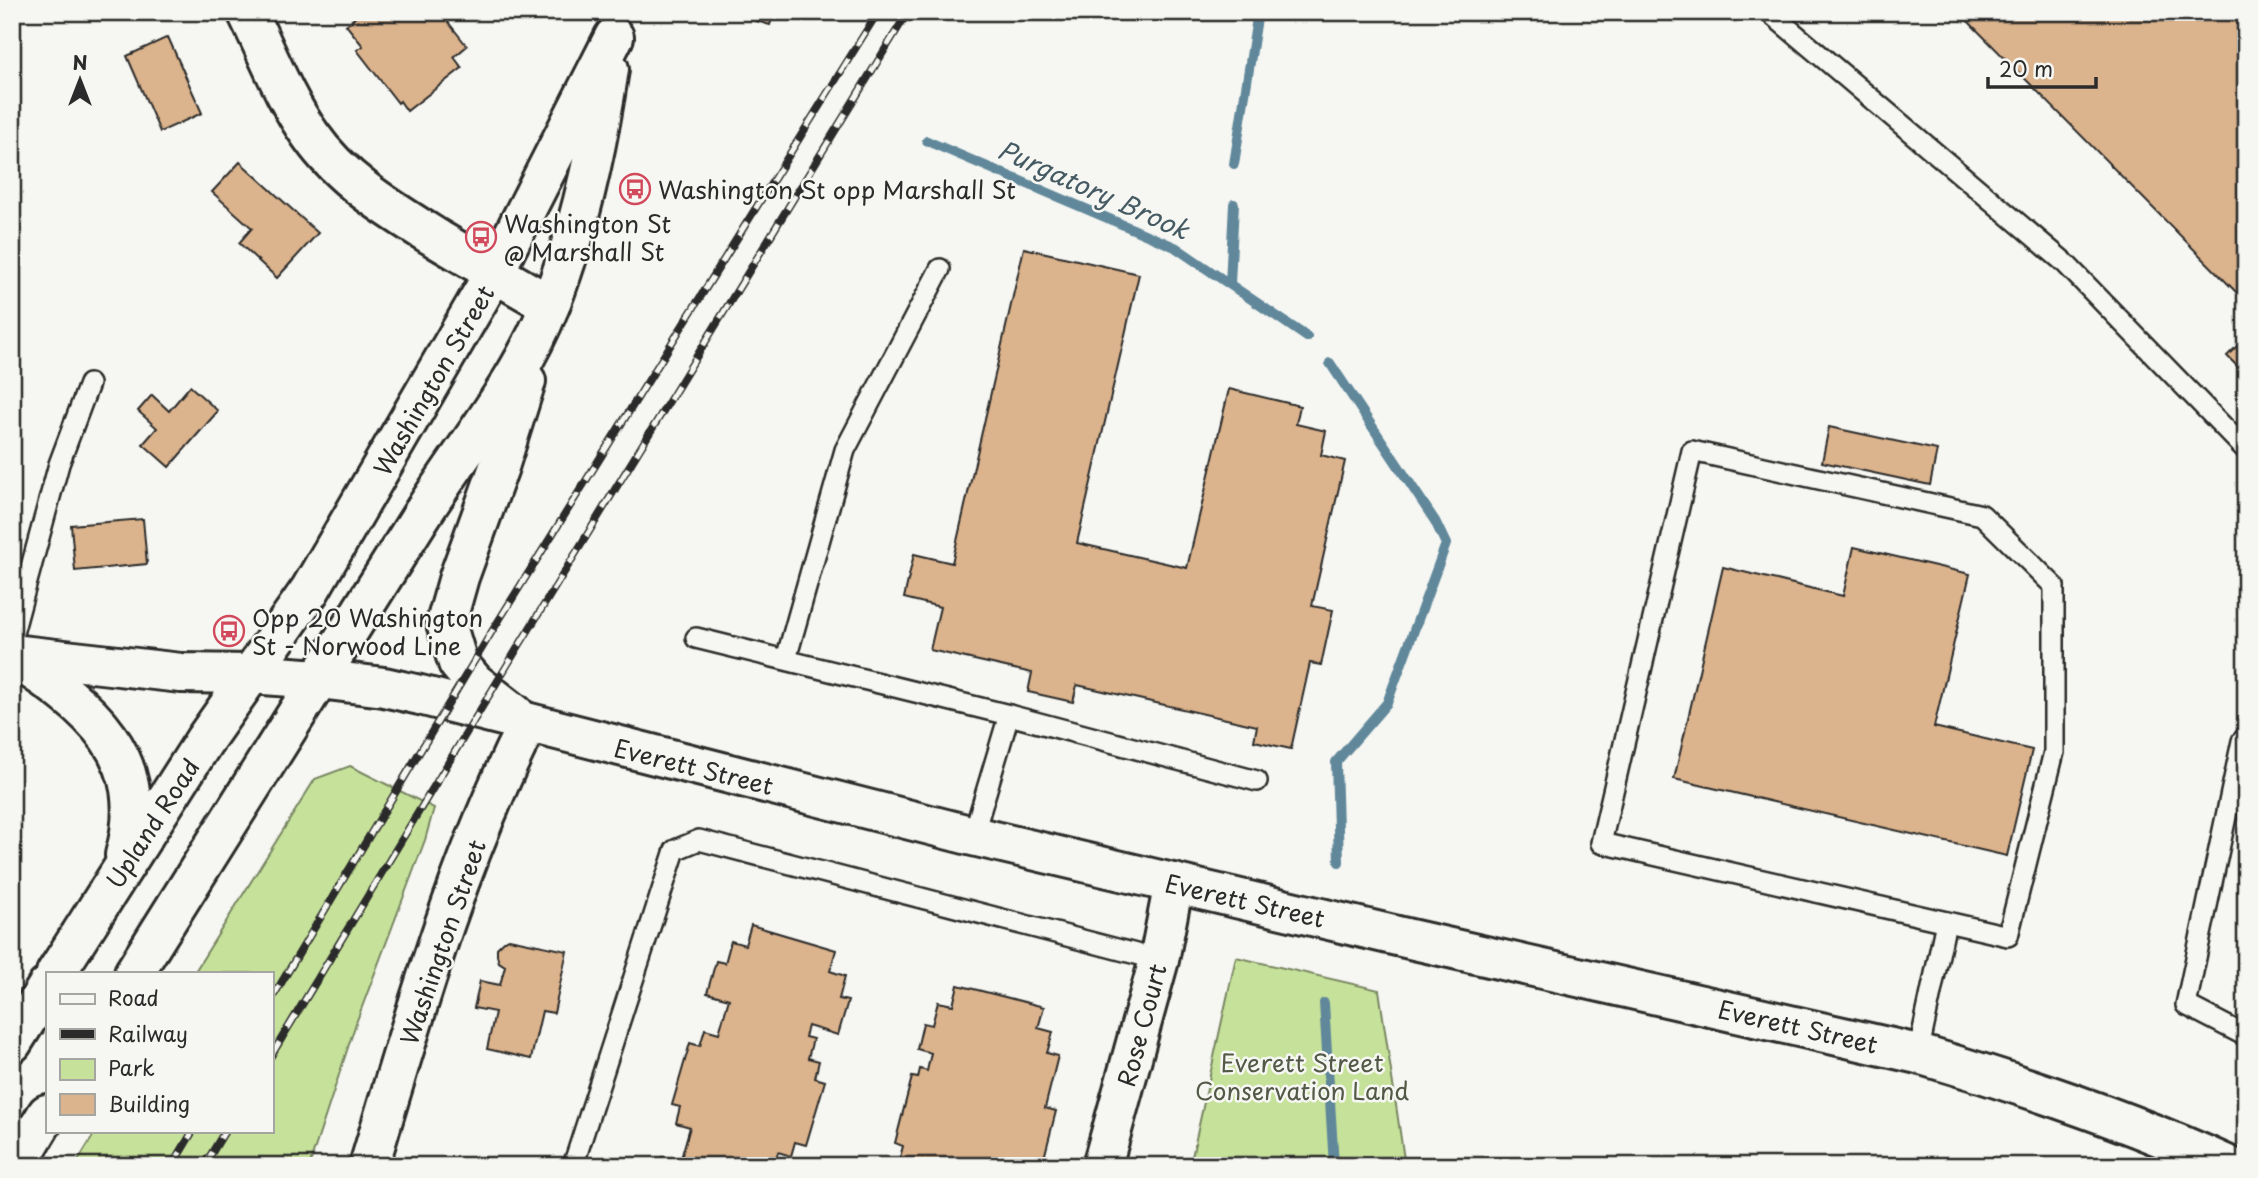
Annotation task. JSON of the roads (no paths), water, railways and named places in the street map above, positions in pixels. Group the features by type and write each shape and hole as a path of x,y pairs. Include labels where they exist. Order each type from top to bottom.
{"main road":[{"path":"247,12 300,117 311,136 334,164 362,190 402,217 550,305 446,623 458,663 474,682 528,723"},
{"name":"Washington Street","path":"250,674 310,590 494,274 617,24"},
{"name":"Washington Street","path":"319,679 449,471 508,388 550,305 579,216 598,138 617,24"},
{"path":"12,656 52,682 75,702 116,749 133,798 131,831 119,874"},
{"name":"Everett Street","path":"12,656 160,671 250,674 384,687 973,836 1410,939 1918,1054 1992,1075 2077,1104 2160,1134 2229,1166"},
{"name":"Upland Road","path":"57,972 250,674"},
{"path":"135,972 319,679"},
{"name":"Washington Street","path":"369,1166 440,938 488,807 528,723"},
{"name":"Rose Court","path":"1102,1166 1159,960 1174,883"},
{"path":"12,1043 46,990"},
{"path":"16,1166 46,1116"}],"lane":[{"path":"1769,12 2064,262 2246,450"},
{"path":"786,659 845,450 940,269"},
{"path":"12,637 59,464 89,384"},
{"path":"1692,451 1982,515 2054,586 2053,752 2008,936 1946,922 1601,843 1692,451"},
{"path":"696,638 1009,715 1257,781"},
{"path":"973,836 1009,715"},
{"path":"2246,737 2242,741 2186,1005 2246,1036"},
{"path":"573,1166 675,850 699,840 1159,960"},
{"path":"1918,1054 1946,922"}],"waterway":[{"path":"1234,164 1258,12"},
{"name":"Purgatory Brook","path":"927,141 1175,247 1307,337"},
{"path":"1230,284 1234,204"},
{"name":"Purgatory Brook","path":"1330,363 1435,521 1446,544 1387,703 1336,762 1339,862"},
{"name":"Purgatory Brook","path":"1324,1003 1334,1166"}],"railway":[{"path":"273,997 491,633 878,12"},
{"path":"273,1053 908,12"},
{"path":"172,1166 192,1132"},
{"path":"204,1166 224,1132"}],"place":[{"name":"Washington St opp Marshall St","path":"635,189"},
{"name":"Washington St @ Marshall St","path":"481,237"},
{"name":"Opp 20 Washington St - Norwood Line","path":"229,631"}],"park label":[{"name":"Everett Street Conservation Land","path":"1302,1076"}]}
